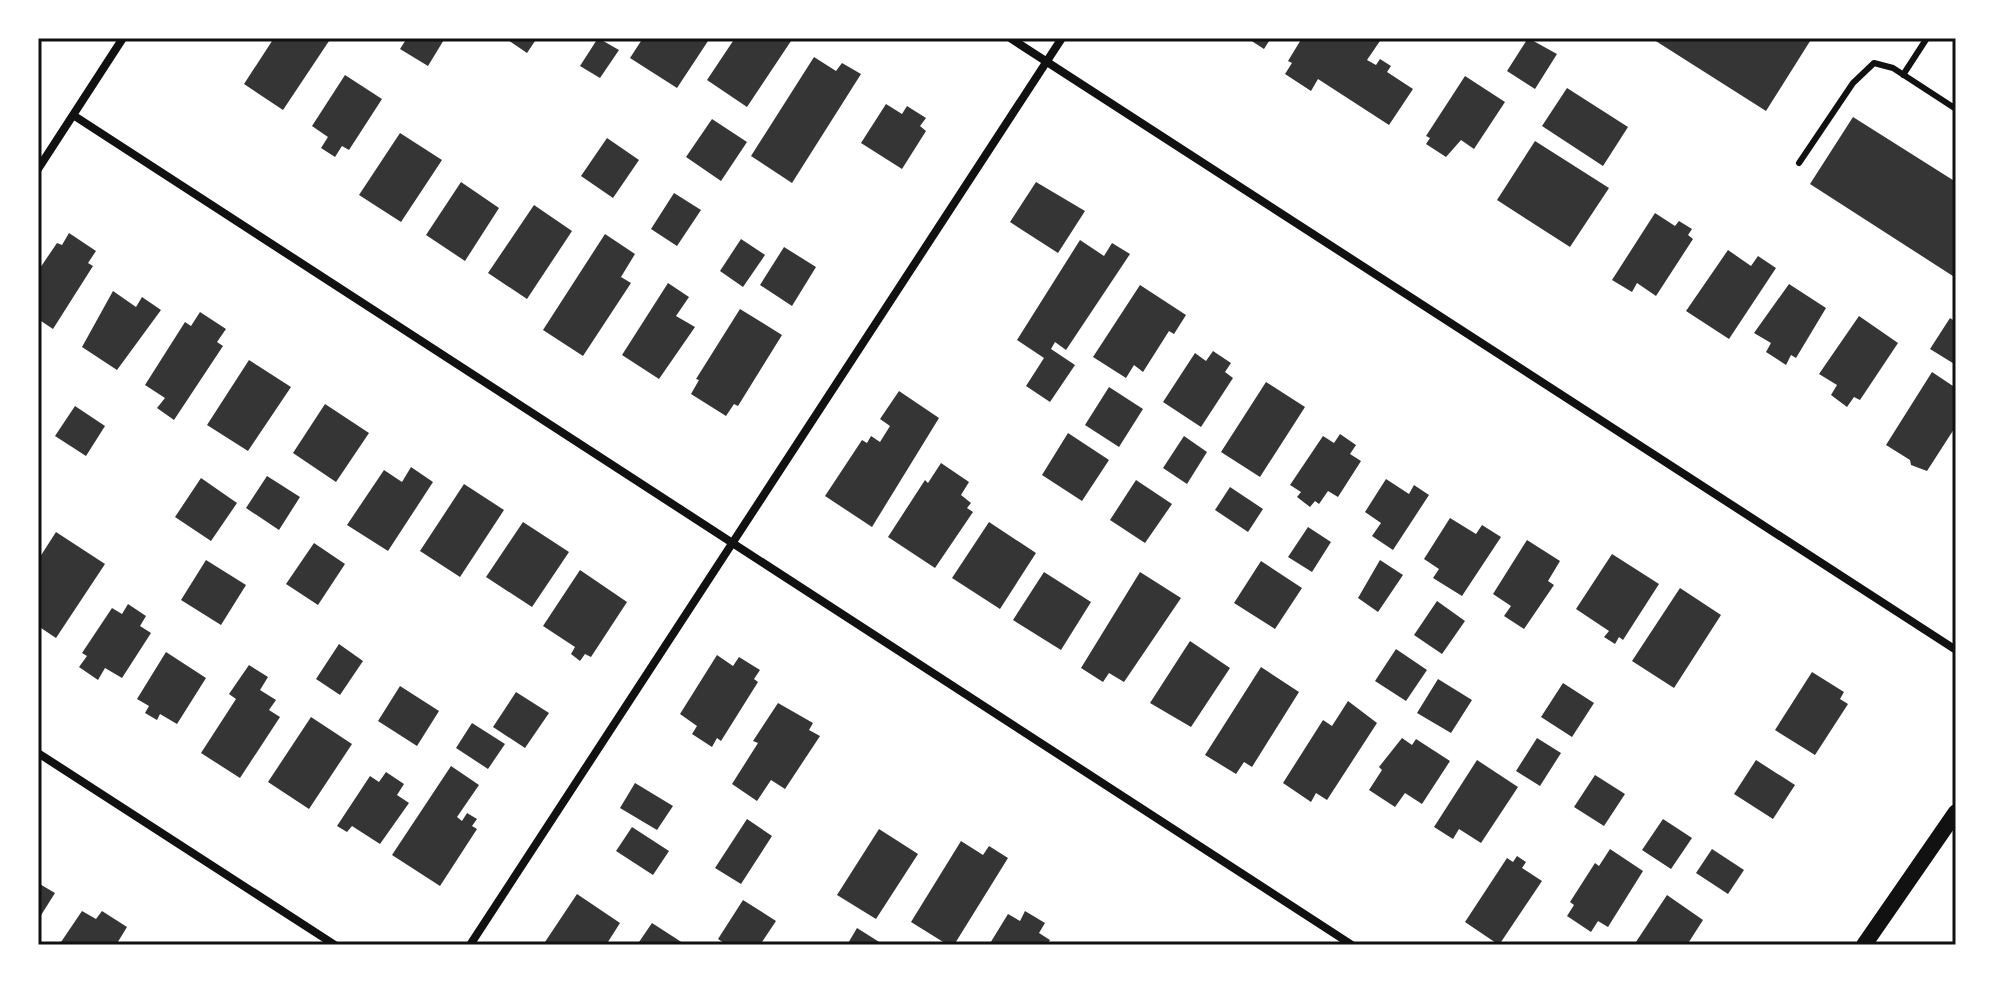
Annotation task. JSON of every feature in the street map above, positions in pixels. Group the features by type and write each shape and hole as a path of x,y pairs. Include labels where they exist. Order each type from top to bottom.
{"main road":[{"path":"1864,945 1956,812"}],"street":[{"path":"38,169 123,38"},
{"path":"1010,38 1956,650"},
{"path":"470,945 1062,38"},
{"path":"73,115 1352,945"},
{"path":"38,753 335,945"}],"lane":[{"path":"1903,75 1927,38"},
{"path":"1799,163 1853,83 1874,63 1903,75 1956,109"}],"building":[{"path":"274,38 331,38 283,110 244,84"},
{"path":"407,38 445,38 428,66 400,49"},
{"path":"505,38 537,38 527,53"},
{"path":"598,38 619,50 600,78 580,66"},
{"path":"643,38 710,38 677,88 630,58"},
{"path":"735,38 793,38 747,107 707,80"},
{"path":"1247,38 1271,38 1264,49"},
{"path":"1302,38 1382,38 1367,60 1376,65 1380,59 1391,66 1387,72 1413,89 1389,125 1318,79 1311,91 1285,74 1292,63 1288,61"},
{"path":"1528,38 1557,54 1535,89 1507,71"},
{"path":"1651,38 1812,38 1766,111"},
{"path":"814,57 836,71 842,63 861,74 792,183 751,156"},
{"path":"345,75 382,99 349,150 342,146 335,157 321,148 328,137 312,126"},
{"path":"1465,76 1505,102 1474,149 1461,140 1446,157 1426,144 1430,138 1426,136"},
{"path":"1567,88 1628,127 1603,166 1542,126"},
{"path":"886,104 902,114 907,106 926,118 920,126 926,131 902,169 861,143"},
{"path":"1853,117 1956,182 1956,278 1810,184"},
{"path":"712,119 747,142 721,181 686,157"},
{"path":"400,133 442,160 401,222 359,195"},
{"path":"607,138 639,160 613,198 581,176"},
{"path":"1535,141 1609,188 1570,247 1497,200"},
{"path":"461,182 499,208 465,261 426,235"},
{"path":"1036,182 1085,211 1058,253 1010,222"},
{"path":"674,193 701,210 677,246 651,229"},
{"path":"534,205 572,231 527,299 488,273"},
{"path":"1655,213 1675,226 1679,221 1692,229 1688,235 1693,239 1656,296 1637,283 1632,292 1612,280"},
{"path":"69,233 96,251 88,263 93,266 53,329 38,319 38,271 57,243 62,245"},
{"path":"605,234 635,254 621,277 631,283 583,356 543,330"},
{"path":"741,239 765,255 743,287 720,271"},
{"path":"1080,240 1104,256 1112,243 1130,254 1066,350 1055,342 1051,349 1075,365 1050,402 1026,386 1044,358 1017,340"},
{"path":"784,247 816,267 792,306 760,285"},
{"path":"1728,250 1751,266 1758,256 1776,268 1729,339 1686,311"},
{"path":"668,283 689,297 676,316 695,327 659,379 622,355"},
{"path":"1789,284 1826,308 1796,358 1791,355 1786,365 1766,352 1771,343 1754,333"},
{"path":"1140,285 1186,315 1174,334 1169,331 1143,372 1134,365 1126,378 1093,357"},
{"path":"113,291 136,307 142,297 161,310 117,370 82,347"},
{"path":"740,309 782,335 738,406 734,404 726,416 691,394 699,380 696,379"},
{"path":"200,312 226,329 217,342 223,346 174,420 157,408 165,398 145,385 185,322 191,326"},
{"path":"1859,316 1898,343 1860,400 1854,397 1847,407 1831,395 1837,385 1819,374"},
{"path":"1950,318 1956,322 1956,365 1930,349"},
{"path":"1213,351 1231,363 1225,372 1233,378 1201,427 1163,402 1195,353 1206,361"},
{"path":"249,360 291,387 248,451 207,425"},
{"path":"1932,372 1956,388 1956,426 1927,471 1911,465 1910,460 1886,445"},
{"path":"1266,382 1305,407 1260,477 1221,452"},
{"path":"1109,387 1143,409 1119,447 1085,425"},
{"path":"899,391 939,418 872,527 825,496 862,440 867,443 871,436 880,442 890,426 880,419"},
{"path":"325,404 369,433 336,482 293,453"},
{"path":"75,406 105,426 86,456 55,436"},
{"path":"1068,433 1109,460 1082,501 1042,475"},
{"path":"1340,434 1356,445 1350,454 1361,461 1338,497 1328,491 1319,504 1315,501 1310,507 1297,497 1301,492 1290,485 1323,436 1334,443"},
{"path":"1184,436 1207,452 1187,484 1163,468"},
{"path":"941,463 969,482 961,495 971,503 967,508 973,512 935,568 888,537 925,480 928,483"},
{"path":"411,467 433,482 388,551 347,525 384,470 402,482"},
{"path":"267,476 300,497 279,530 246,508"},
{"path":"201,478 237,503 211,541 175,517"},
{"path":"1386,479 1409,494 1414,485 1429,495 1393,550 1372,536 1381,523 1365,512"},
{"path":"1136,480 1172,504 1145,543 1110,520"},
{"path":"464,484 504,510 460,577 420,551"},
{"path":"1230,487 1263,509 1248,532 1215,510"},
{"path":"1450,518 1476,534 1482,525 1501,537 1462,596 1433,578 1439,569 1424,559"},
{"path":"523,522 569,552 532,607 486,577"},
{"path":"989,522 1036,553 1000,609 952,578"},
{"path":"1308,527 1331,542 1312,572 1288,557"},
{"path":"56,532 105,564 56,638 38,626 38,560"},
{"path":"1527,540 1560,561 1548,581 1554,585 1524,629 1504,616 1511,606 1493,594"},
{"path":"314,543 345,564 318,605 286,584"},
{"path":"1612,554 1659,584 1623,640 1619,637 1615,644 1604,637 1609,631 1576,609"},
{"path":"206,560 246,585 221,625 181,600"},
{"path":"1380,560 1403,575 1378,612 1358,598"},
{"path":"1261,561 1302,588 1275,629 1234,603"},
{"path":"580,570 627,602 591,657 585,654 580,661 571,654 575,647 543,626"},
{"path":"1044,572 1091,602 1061,650 1013,620"},
{"path":"1140,572 1181,598 1124,682 1109,673 1103,682 1081,668"},
{"path":"1680,588 1721,615 1674,688 1632,661"},
{"path":"1437,601 1465,621 1442,654 1414,635"},
{"path":"128,604 146,616 140,626 151,633 122,678 105,668 98,680 79,667 87,656 82,653 112,608 122,614"},
{"path":"1190,641 1230,668 1191,727 1150,703"},
{"path":"339,644 363,661 340,695 316,679"},
{"path":"1396,649 1427,670 1406,701 1375,681"},
{"path":"166,652 206,678 177,724 160,714 157,720 145,713 149,706 137,699"},
{"path":"717,655 733,666 739,657 760,670 754,679 758,682 721,741 717,738 712,747 692,734 697,726 680,714"},
{"path":"249,665 268,677 260,690 276,700 269,710 280,717 240,778 201,753 236,699 229,694"},
{"path":"1261,667 1299,692 1252,767 1244,762 1236,774 1205,755"},
{"path":"1812,672 1844,692 1840,699 1848,704 1815,755 1775,730"},
{"path":"1438,679 1472,700 1451,733 1417,713"},
{"path":"1563,683 1594,703 1572,737 1541,717"},
{"path":"400,686 439,711 417,746 378,721"},
{"path":"516,692 549,713 525,748 493,727"},
{"path":"1348,701 1377,723 1327,800 1316,793 1311,802 1283,783 1323,720 1332,726"},
{"path":"778,703 813,723 809,730 820,736 785,789 771,780 757,801 732,784 758,743 753,741"},
{"path":"311,717 352,744 309,809 268,782"},
{"path":"472,723 505,744 488,769 456,748"},
{"path":"1402,738 1412,745 1416,739 1450,761 1422,804 1405,793 1395,807 1369,790 1382,770 1379,767"},
{"path":"1537,738 1561,753 1540,786 1516,771"},
{"path":"1477,760 1518,787 1481,843 1459,829 1453,839 1434,827"},
{"path":"1756,760 1795,785 1773,819 1734,794"},
{"path":"451,766 479,785 457,817 462,821 467,813 477,819 472,826 477,829 440,886 392,855"},
{"path":"386,772 404,784 397,795 409,803 380,844 352,826 347,832 337,826 370,776 379,782"},
{"path":"1595,775 1625,794 1604,826 1574,807"},
{"path":"635,783 673,806 657,830 620,808"},
{"path":"747,819 772,836 741,884 715,868"},
{"path":"1663,819 1692,838 1671,869 1642,850"},
{"path":"632,827 669,851 653,875 616,851"},
{"path":"879,829 918,854 876,919 837,895"},
{"path":"961,841 983,855 989,846 1008,858 954,945 948,945 911,922"},
{"path":"1610,849 1643,871 1608,927 1598,921 1591,932 1567,916 1574,905 1570,902 1595,863 1599,866"},
{"path":"1712,849 1744,870 1728,894 1696,873"},
{"path":"1517,856 1526,862 1522,868 1542,881 1499,945 1465,922 1507,858 1513,862"},
{"path":"38,883 55,893 38,920"},
{"path":"577,894 620,923 606,945 543,945"},
{"path":"1667,895 1703,920 1687,945 1634,945"},
{"path":"743,900 776,921 760,945 727,945 718,939"},
{"path":"82,911 96,919 102,911 127,927 116,945 59,945"},
{"path":"1025,911 1045,923 1039,933 1050,940 1047,945 989,945 1008,914 1020,921"},
{"path":"652,923 686,945 637,945"},
{"path":"857,928 884,945 847,945"}]}
